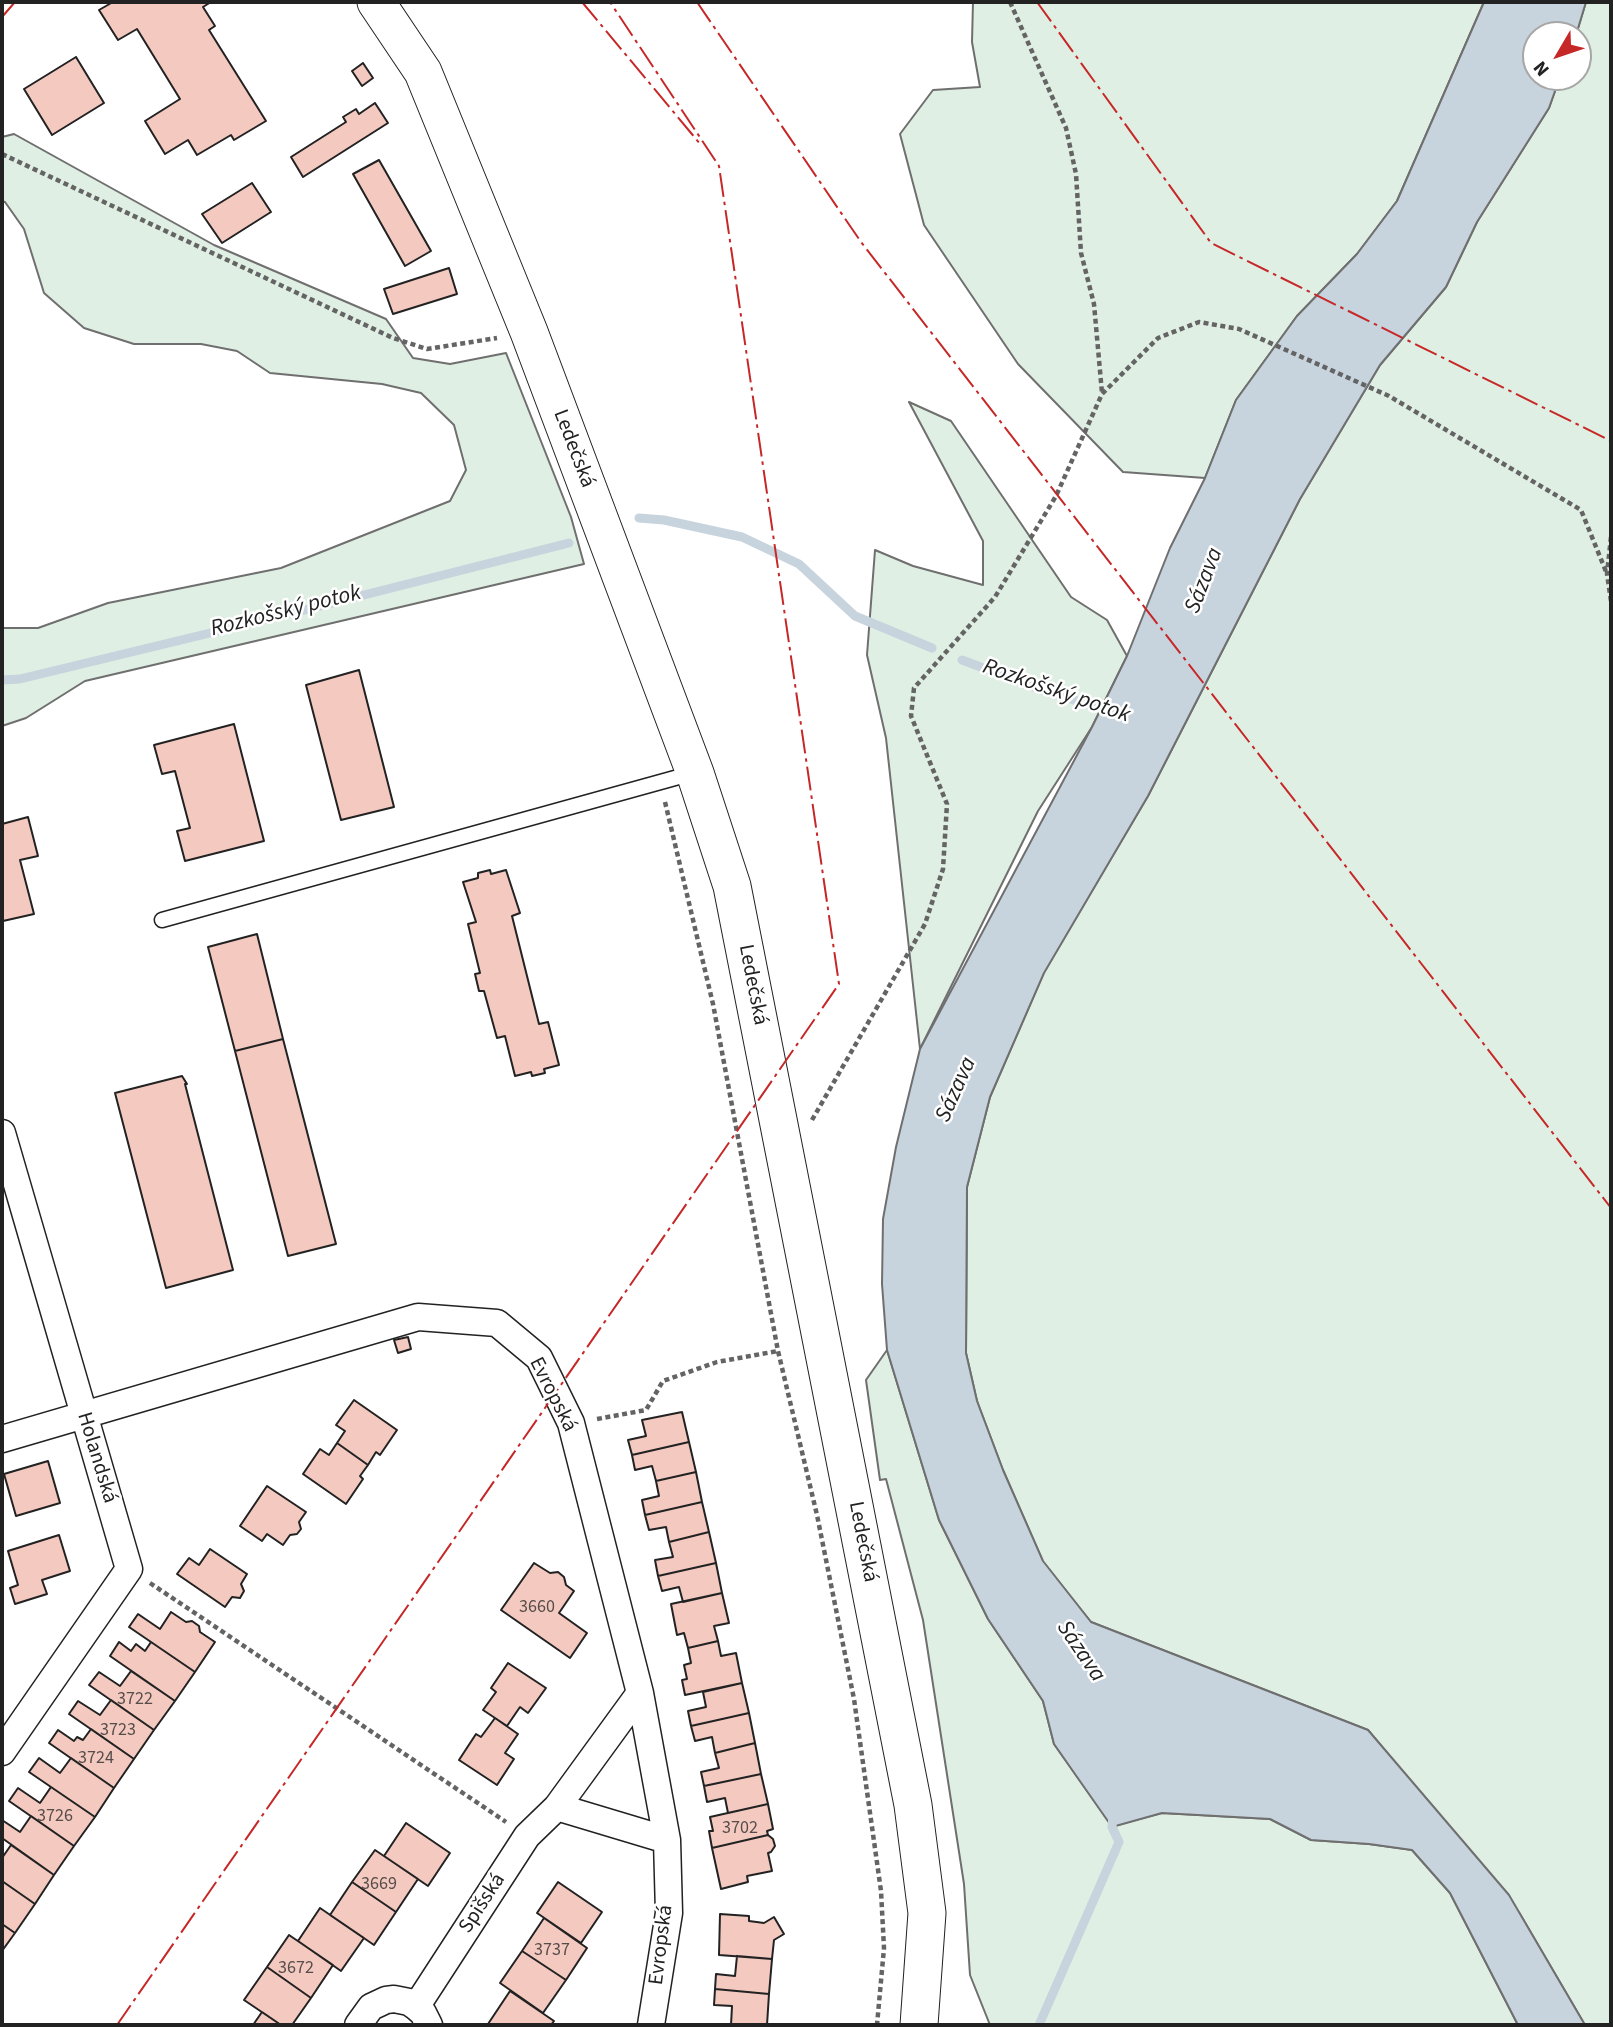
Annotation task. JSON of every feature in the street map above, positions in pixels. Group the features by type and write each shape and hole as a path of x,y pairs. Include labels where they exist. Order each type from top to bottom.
{"main road":[{"name":"Ledečská","path":"376,2 423,72 529,332 678,778 732,886 913,1805 927,1913 919,2025"}],"street":[{"name":"Holandská","path":"2,1133 129,1569"},
{"name":"Evropská","path":"2,1439 418,1317 497,1323 539,1358 571,1423 640,1693 667,1840 669,1913 651,2025"},
{"path":"2,1752 129,1569"},
{"name":"Spišská","path":"358,2025 371,2007 386,2000 402,2000 423,2016 527,1836 557,1807 640,1693"},
{"path":"557,1807 667,1840"}],"lane":[{"path":"162,920 678,778"}],"path":[{"path":"1010,2 1066,128 1076,174 1081,253 1094,304 1102,394"},
{"path":"2,155 393,338 428,349 529,332"},
{"path":"788,1163 925,924 943,869 947,804 911,716 914,688 995,597 1056,496 1102,394 1158,338 1199,322 1239,329 1389,397 1581,510 1607,574 1611,601"},
{"path":"1607,574 1611,537"},
{"path":"678,778 713,1004 778,1351 817,1515 854,1699 881,1902 884,1948 877,2025"},
{"path":"571,1423 646,1410 663,1381 717,1362 778,1351"},
{"path":"129,1569 527,1836"}],"green space":[{"path":"973,2 1484,2 1397,201 1357,254 1297,316 1236,400 1205,478 1123,472 1018,364 924,225 900,134 933,90 980,87 972,42"},
{"path":"1586,2 1611,2 1611,2025 1585,2025 1520,1914 1368,1730 1091,1622 1043,1562 1003,1470 977,1401 966,1353 967,1187 990,1097 1044,972 1148,796 1300,499 1380,365 1446,287 1477,222 1549,108 1555,91 1592,91 1592,21 1580,21"},
{"path":"14,134 214,245 386,319 413,358 450,364 506,353 571,517 584,564 85,681 26,718 2,726 2,628 38,628 108,603 281,568 450,501 466,470 454,425 421,393 382,384 270,373 237,351 201,344 134,344 84,328 44,293 24,229 2,201 2,137"},
{"path":"909,402 951,421 1071,597 1107,620 1127,656 1092,727 1038,811 920,1049 886,738 867,655 875,550 913,566 983,585 983,541"},
{"path":"887,1350 939,1520 988,1619 1043,1701 1054,1744 1112,1826 1162,1813 1270,1819 1311,1840 1412,1850 1450,1893 1518,2025 990,2025 970,1975 964,1884 923,1620 886,1479 880,1480 866,1380"}],"water":[{"name":"Sázava","path":"1484,2 1586,2 1580,21 1522,21 1522,91 1555,91 1549,108 1477,222 1446,287 1380,365 1300,499 1148,796 1044,973 990,1097 967,1187 966,1353 977,1401 1003,1470 1043,1561 1091,1622 1368,1730 1509,1895 1585,2025 1518,2025 1450,1893 1412,1850 1311,1840 1270,1819 1162,1813 1112,1827 1054,1744 1043,1701 988,1619 939,1520 887,1350 882,1284 883,1219 896,1147 920,1049 1092,727 1127,656 1170,548 1205,478 1236,400 1297,316 1357,254 1397,201"}],"building":[{"path":"113,2 211,2 203,7 215,26 209,30 266,121 234,140 231,135 197,155 188,140 165,154 145,121 180,99 137,29 118,40 99,10"},
{"path":"76,57 104,103 52,135 24,89"},
{"path":"363,63 373,78 362,86 352,71"},
{"path":"375,103 388,123 303,177 291,157 346,122 343,117 356,109 359,114"},
{"path":"379,160 431,251 405,266 353,174"},
{"path":"252,183 271,212 222,243 202,214"},
{"path":"449,268 457,294 393,314 384,289"},
{"path":"359,670 394,807 341,820 306,685"},
{"path":"234,724 264,841 185,861 177,831 190,828 175,771 162,774 154,745"},
{"path":"28,817 38,856 20,860 34,914 3,921 2,824"},
{"path":"490,870 491,874 506,870 520,913 512,916 539,1024 548,1022 559,1065 544,1069 545,1073 532,1076 531,1072 515,1076 505,1036 497,1038 484,991 479,991 475,974 480,973 468,924 476,922 463,882 478,878 478,873"},
{"path":"257,934 283,1039 235,1051 208,947"},
{"path":"283,1039 336,1244 288,1256 235,1051"},
{"path":"182,1076 187,1084 233,1270 166,1288 115,1093"},
{"path":"408,1337 411,1349 398,1353 394,1340"},
{"path":"354,1400 397,1430 380,1455 376,1452 368,1465 337,1443 345,1431 336,1425"},
{"path":"682,1412 689,1442 632,1455 628,1440 646,1436 642,1420"},
{"path":"689,1442 696,1472 656,1481 652,1466 635,1470 632,1455"},
{"path":"337,1443 368,1465 360,1476 363,1479 346,1504 303,1474 320,1449 329,1455"},
{"path":"48,1461 60,1503 16,1516 4,1474"},
{"path":"696,1472 702,1502 645,1515 642,1500 659,1496 656,1481"},
{"path":"267,1486 306,1512 299,1522 301,1529 297,1534 290,1535 283,1545 267,1534 262,1541 240,1526"},
{"path":"702,1502 709,1532 669,1542 666,1527 649,1530 645,1515"},
{"path":"709,1532 716,1563 658,1576 655,1560 673,1557 669,1542"},
{"path":"59,1535 70,1571 42,1580 47,1594 15,1604 10,1588 18,1585 8,1551"},
{"path":"210,1549 247,1574 241,1584 244,1591 240,1598 232,1597 225,1607 177,1574 189,1558 199,1565"},
{"path":"534,1563 550,1573 558,1572 564,1577 566,1585 574,1591 559,1613 587,1633 570,1658 501,1610"},
{"path":"716,1563 722,1593 683,1602 679,1587 662,1591 658,1576"},
{"path":"722,1593 729,1623 714,1626 718,1641 688,1648 684,1633 677,1635 671,1604"},
{"path":"171,1612 186,1622 192,1621 199,1626 200,1632 215,1642 195,1672 129,1627 138,1614 160,1629"},
{"path":"718,1641 721,1656 736,1653 742,1683 685,1695 682,1680 687,1679 684,1665 691,1663 688,1648"},
{"path":"119,1642 131,1651 136,1644 145,1651 151,1642 195,1672 175,1701 110,1656"},
{"path":"508,1663 546,1688 528,1713 520,1707 507,1726 483,1710 496,1692 491,1688"},
{"path":"131,1671 175,1701 154,1730 89,1685 99,1672 120,1686"},
{"path":"742,1683 749,1713 691,1726 688,1711 706,1707 703,1692"},
{"path":"111,1700 154,1730 134,1759 69,1714 78,1701 100,1715"},
{"path":"749,1713 755,1743 715,1753 712,1737 695,1741 691,1726"},
{"path":"495,1718 518,1734 505,1753 514,1759 497,1785 459,1760 476,1734 481,1737"},
{"path":"91,1729 134,1759 114,1788 49,1743 58,1730 74,1741 77,1737 83,1740"},
{"path":"755,1743 761,1774 704,1786 701,1772 719,1768 715,1753"},
{"path":"39,1758 60,1773 71,1758 114,1788 95,1817 29,1772"},
{"path":"761,1774 768,1804 728,1813 725,1798 707,1802 704,1786"},
{"path":"51,1787 95,1817 74,1846 9,1801 18,1788 40,1803"},
{"path":"768,1804 773,1829 767,1831 768,1835 712,1848 710,1817"},
{"path":"31,1816 74,1846 54,1875 2,1838 2,1820 20,1832"},
{"path":"406,1823 450,1853 428,1886 384,1856"},
{"path":"768,1835 775,1846 768,1853 772,1871 747,1876 748,1882 721,1889 712,1848"},
{"path":"11,1845 54,1875 35,1904 2,1881 2,1858"},
{"path":"375,1850 418,1879 396,1912 352,1882"},
{"path":"2,1881 35,1904 15,1933 2,1924"},
{"path":"352,1882 396,1912 374,1945 330,1915"},
{"path":"558,1882 602,1912 581,1943 537,1913"},
{"path":"320,1908 364,1938 341,1971 298,1941"},
{"path":"720,1914 749,1916 749,1921 764,1923 774,1917 784,1934 774,1940 772,1959 719,1955"},
{"path":"544,1918 587,1948 566,1980 522,1951"},
{"path":"2,1924 15,1933 2,1951"},
{"path":"289,1935 333,1965 311,1998 267,1967"},
{"path":"522,1951 566,1980 543,2013 500,1983"},
{"path":"737,1956 772,1959 769,1994 715,1989 716,1974 735,1976"},
{"path":"267,1967 311,1998 292,2025 281,2025 244,2000"},
{"path":"715,1989 769,1994 767,2025 731,2025 732,2006 714,2005"},
{"path":"510,1991 554,2021 551,2025 488,2024"},
{"path":"262,2012 281,2025 253,2025"}],"waterway":[{"name":"Rozkošský potok","path":"639,518 664,520 742,537 799,564 855,616 932,648"},
{"name":"Rozkošský potok","path":"2,680 20,679 569,543"},
{"name":"Rozkošský potok","path":"962,660 1042,690 1112,712"},
{"path":"1039,2025 1119,1842 1112,1827 1113,1815"}],"power":[{"path":"2,17 15,2"},
{"path":"582,2 701,145"},
{"path":"117,2025 839,984 719,166 610,2"},
{"path":"697,2 861,242 1611,1208"},
{"path":"1037,2 1211,243 1611,441"}]}
